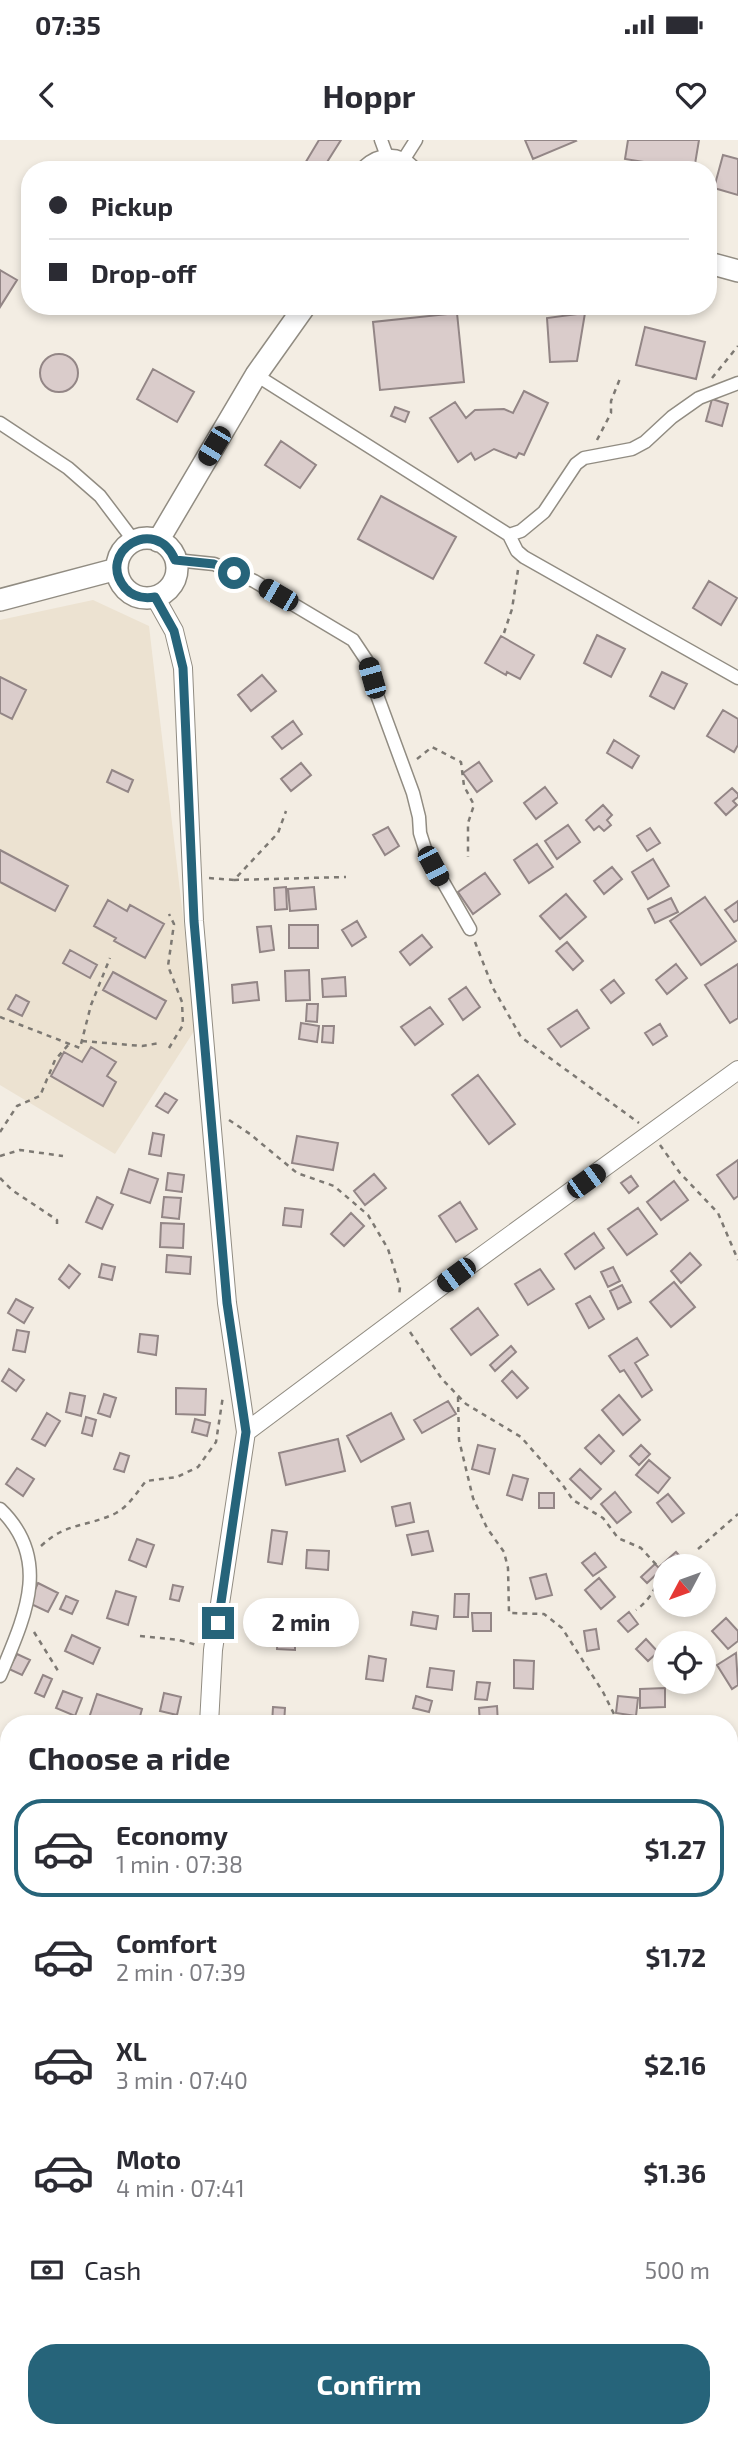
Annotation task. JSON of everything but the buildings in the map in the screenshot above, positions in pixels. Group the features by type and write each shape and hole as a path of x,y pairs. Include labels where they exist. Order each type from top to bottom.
{"main road":[{"path":"717,265 738,271"},
{"path":"158,541 256,375 299,315"},
{"path":"150,538 158,541 169,548 175,560 177,569 170,587 155,597 138,597 129,593 118,578 119,557 125,548 135,541 150,538"},
{"path":"0,600 117,569"}],"street":[{"path":"395,158 416,140"},
{"path":"256,375 509,535 517,551 524,557 738,678"},
{"path":"509,535 521,531 544,512 576,464 584,458 632,450 645,442 672,416 699,398 738,383"},
{"path":"0,423 68,468 92,489 135,541"},
{"path":"175,560 214,564 254,582 353,640 367,661 413,793 426,852 470,929"},
{"path":"155,597 174,631 183,668 192,877 227,1303 246,1432 214,1650 210,1715"},
{"path":"246,1432 738,1070"},
{"path":"0,1509 14,1522 30,1557 25,1618 0,1675"}],"path":[{"path":"699,398 722,363 738,346"},
{"path":"576,464 597,439 611,413 611,401 621,376"},
{"path":"504,632 512,609 516,575 524,557"},
{"path":"403,769 432,747 461,762 464,786 474,805 468,823 468,857"},
{"path":"234,880 278,834 286,811"},
{"path":"192,877 234,880 346,877"},
{"path":"169,914 174,924 168,966 182,1002 183,1025 169,1048"},
{"path":"470,929 492,988 521,1037 651,1133 680,1173 718,1213 738,1260"},
{"path":"0,1017 80,1048 91,1005 110,958"},
{"path":"82,1041 142,1046 160,1043"},
{"path":"0,1132 17,1106 40,1096 55,1060 69,1043"},
{"path":"212,1110 250,1134 297,1173 334,1186 368,1215 388,1250 401,1287 398,1300 400,1317 442,1379 466,1404 521,1437 573,1500 603,1518 618,1538 641,1548 662,1570 659,1581 636,1610"},
{"path":"0,1156 20,1150 63,1156"},
{"path":"0,1178 12,1190 57,1220 57,1228"},
{"path":"30,1557 59,1531 117,1512 146,1481 177,1477 198,1467 216,1442 222,1398 235,1360"},
{"path":"458,1396 459,1440 473,1498 487,1528 504,1552 508,1567 509,1613 544,1614 562,1628 614,1715"},
{"path":"698,1549 738,1514"},
{"path":"25,1618 60,1674"},
{"path":"140,1636 179,1640 214,1650"}],"shaded area":[{"path":"93,600 149,626 196,1028 115,1154 0,1085 0,620"}],"route":[{"path":"218,1623 246,1432 227,1303 211,1090 194,921 183,668 174,631 155,597 138,597 129,593 118,578 117,569 119,557 125,548 135,541 150,538 169,548 175,560 214,564 234,573"}]}
